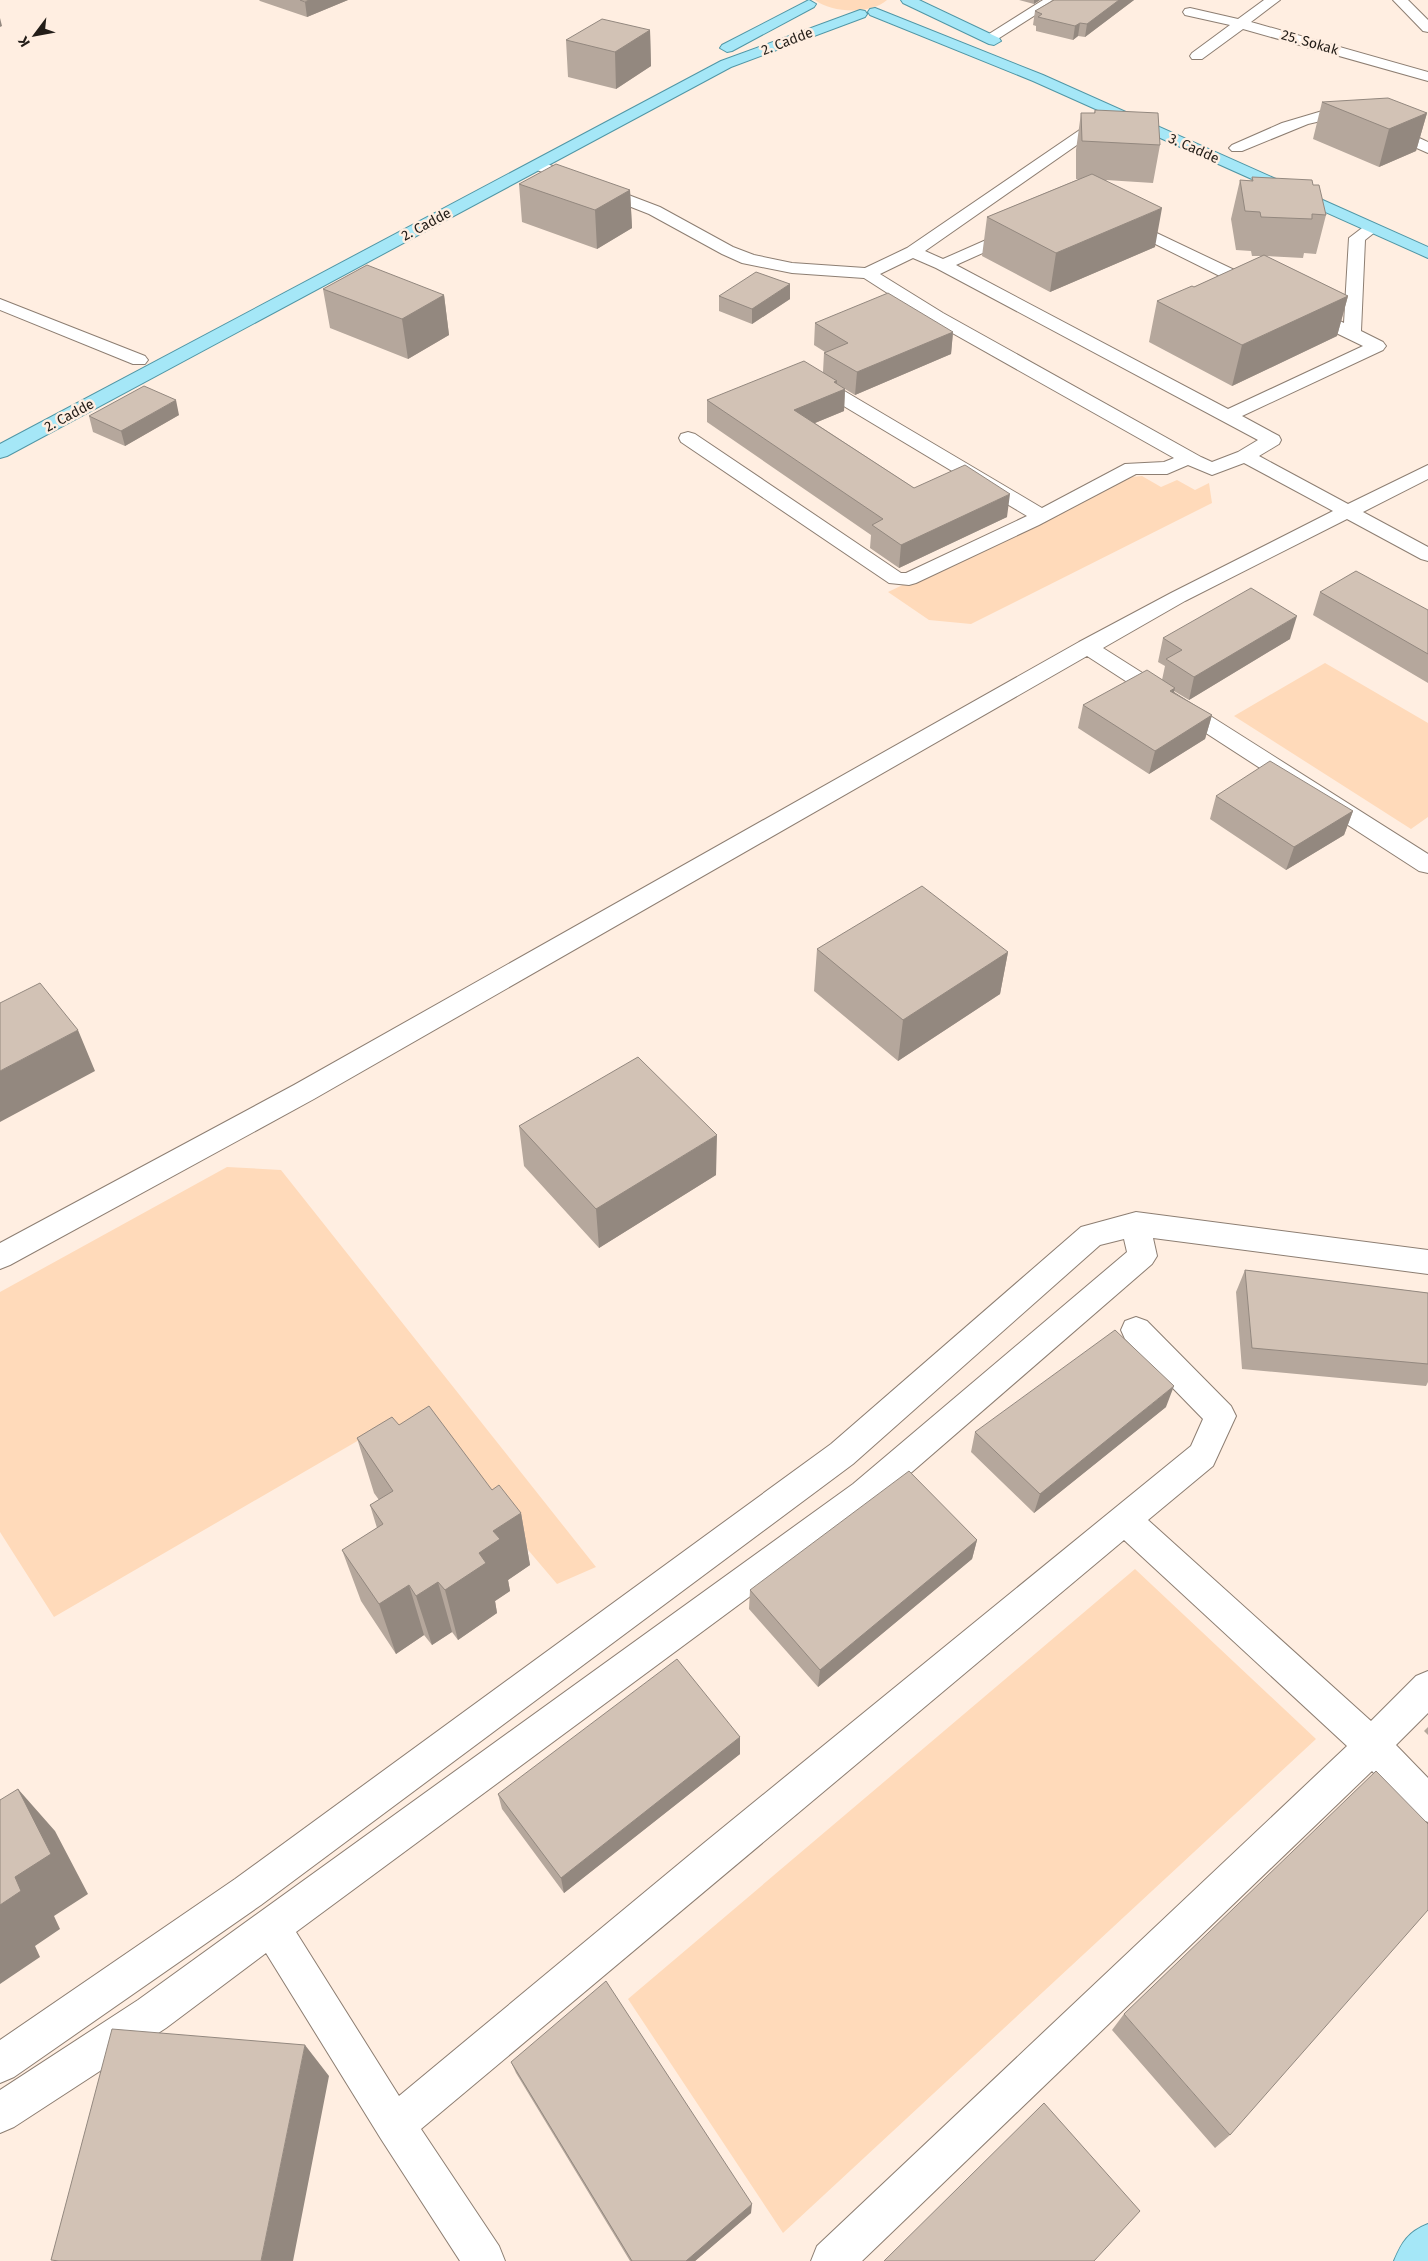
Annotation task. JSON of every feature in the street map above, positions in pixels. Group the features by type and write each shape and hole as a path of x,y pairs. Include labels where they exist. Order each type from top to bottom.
{"main road":[{"name":"2. Cadde","path":"0,452 726,64 868,13 888,8 899,0"},
{"path":"908,0 1006,46"},
{"name":"2. Cadde","path":"499,168 779,22 807,2"},
{"path":"807,2 827,11 868,13"},
{"name":"3. Cadde","path":"868,13 1038,78 1428,253"},
{"name":"3. Cadde","path":"1232,146 1255,156"},
{"path":"132,363 157,350"},
{"path":"1415,2261 1428,2245"}],"street":[{"path":"988,39 1052,0"},
{"path":"1197,56 1273,0"},
{"path":"1400,0 1428,28"},
{"name":"25. Sokak","path":"1190,12 1240,23 1428,77"},
{"path":"1007,168 1075,123 1095,103"},
{"path":"1232,146 1323,115 1337,113 1428,148"},
{"path":"537,165 641,204 684,224 719,248 747,259 799,270 868,273 913,252 1092,128 1123,116"},
{"path":"1113,217 1272,295"},
{"path":"913,252 920,226"},
{"path":"950,261 1030,227"},
{"path":"1352,334 1357,238 1372,228"},
{"path":"868,273 890,289 937,317 1212,469 1245,456 1272,440 942,264 913,252"},
{"path":"1228,416 1377,346 1290,303"},
{"path":"0,304 132,363"},
{"path":"807,376 1041,516"},
{"path":"688,438 896,579 909,579 1041,516 1132,468 1167,468 1189,458"},
{"path":"1245,456 1428,555"},
{"path":"0,1257 304,1092 1178,596 1349,512 1428,470"},
{"path":"1086,647 1428,865"},
{"path":"0,2063 248,1892 842,1454 1091,1236 1136,1224 1428,1262"},
{"path":"0,2113 152,2014 864,1494 1142,1256 1136,1224"},
{"path":"394,2125 1202,1456 1220,1416 1136,1330"},
{"path":"1125,1520 1372,1746 1428,1804"},
{"path":"832,2261 1346,1772 1428,1688"},
{"path":"272,1928 394,2125 484,2261"}],"shaded area":[{"path":"815,0 887,0 871,8 841,10 831,8"},
{"path":"1142,476 1161,487 1177,480 1195,490 1209,483 1212,503 971,624 929,620 888,592 1098,492 1132,477"},
{"path":"1325,663 1428,723 1428,817 1411,829 1234,716"},
{"path":"227,1167 281,1170 596,1567 557,1584 435,1440 366,1436 54,1617 0,1532 0,1292"},
{"path":"1135,1569 1316,1739 783,2233 628,1999"}],"building":[{"path":"1054,0 1119,0 1087,24 1080,23 1075,26 1038,17 1042,14 1035,11"},
{"path":"602,19 650,30 615,52 566,40"},
{"path":"1388,98 1427,113 1389,129 1322,102"},
{"path":"1095,110 1158,113 1160,145 1082,141 1081,113 1095,113"},
{"path":"556,164 630,190 595,210 519,184"},
{"path":"1092,174 1162,208 1056,253 987,217"},
{"path":"1252,177 1312,180 1313,185 1319,185 1326,215 1312,214 1312,219 1261,217 1260,212 1245,211 1240,180 1253,181"},
{"path":"1264,255 1348,296 1242,345 1157,301 1192,286 1194,287"},
{"path":"367,265 444,295 402,319 323,289"},
{"path":"756,272 790,284 752,309 719,296"},
{"path":"888,293 953,332 857,372 824,353 848,343 815,323"},
{"path":"804,361 837,381 834,382 845,389 794,410 914,488 965,465 1010,494 901,545 872,525 883,519 707,400"},
{"path":"144,386 176,400 121,431 89,416"},
{"path":"1356,571 1428,610 1428,654 1320,592"},
{"path":"1251,588 1297,616 1194,677 1166,659 1182,650 1163,638"},
{"path":"1147,670 1175,688 1170,691 1212,715 1155,751 1083,705"},
{"path":"1270,761 1353,811 1294,847 1216,796"},
{"path":"922,886 1008,952 903,1020 817,949"},
{"path":"40,983 78,1030 0,1071 0,1003"},
{"path":"638,1057 717,1135 596,1209 519,1126"},
{"path":"1245,1270 1428,1293 1428,1364 1252,1348"},
{"path":"1115,1330 1174,1386 1040,1494 975,1432"},
{"path":"429,1406 492,1490 499,1485 521,1513 493,1531 500,1539 479,1553 486,1563 445,1590 438,1582 416,1596 409,1585 379,1604 342,1550 383,1524 370,1505 393,1491 357,1438 392,1417 399,1425"},
{"path":"909,1471 977,1540 820,1670 750,1590"},
{"path":"677,1659 740,1737 561,1878 498,1794"},
{"path":"1376,1771 1428,1824 1428,1910 1230,2135 1124,2014"},
{"path":"18,1789 51,1854 15,1877 21,1891 0,1905 0,1800"},
{"path":"606,1981 752,2204 686,2261 632,2261 511,2062"},
{"path":"112,2029 305,2045 261,2261 51,2260"},
{"path":"1044,2103 1140,2211 1094,2261 884,2261"}]}
